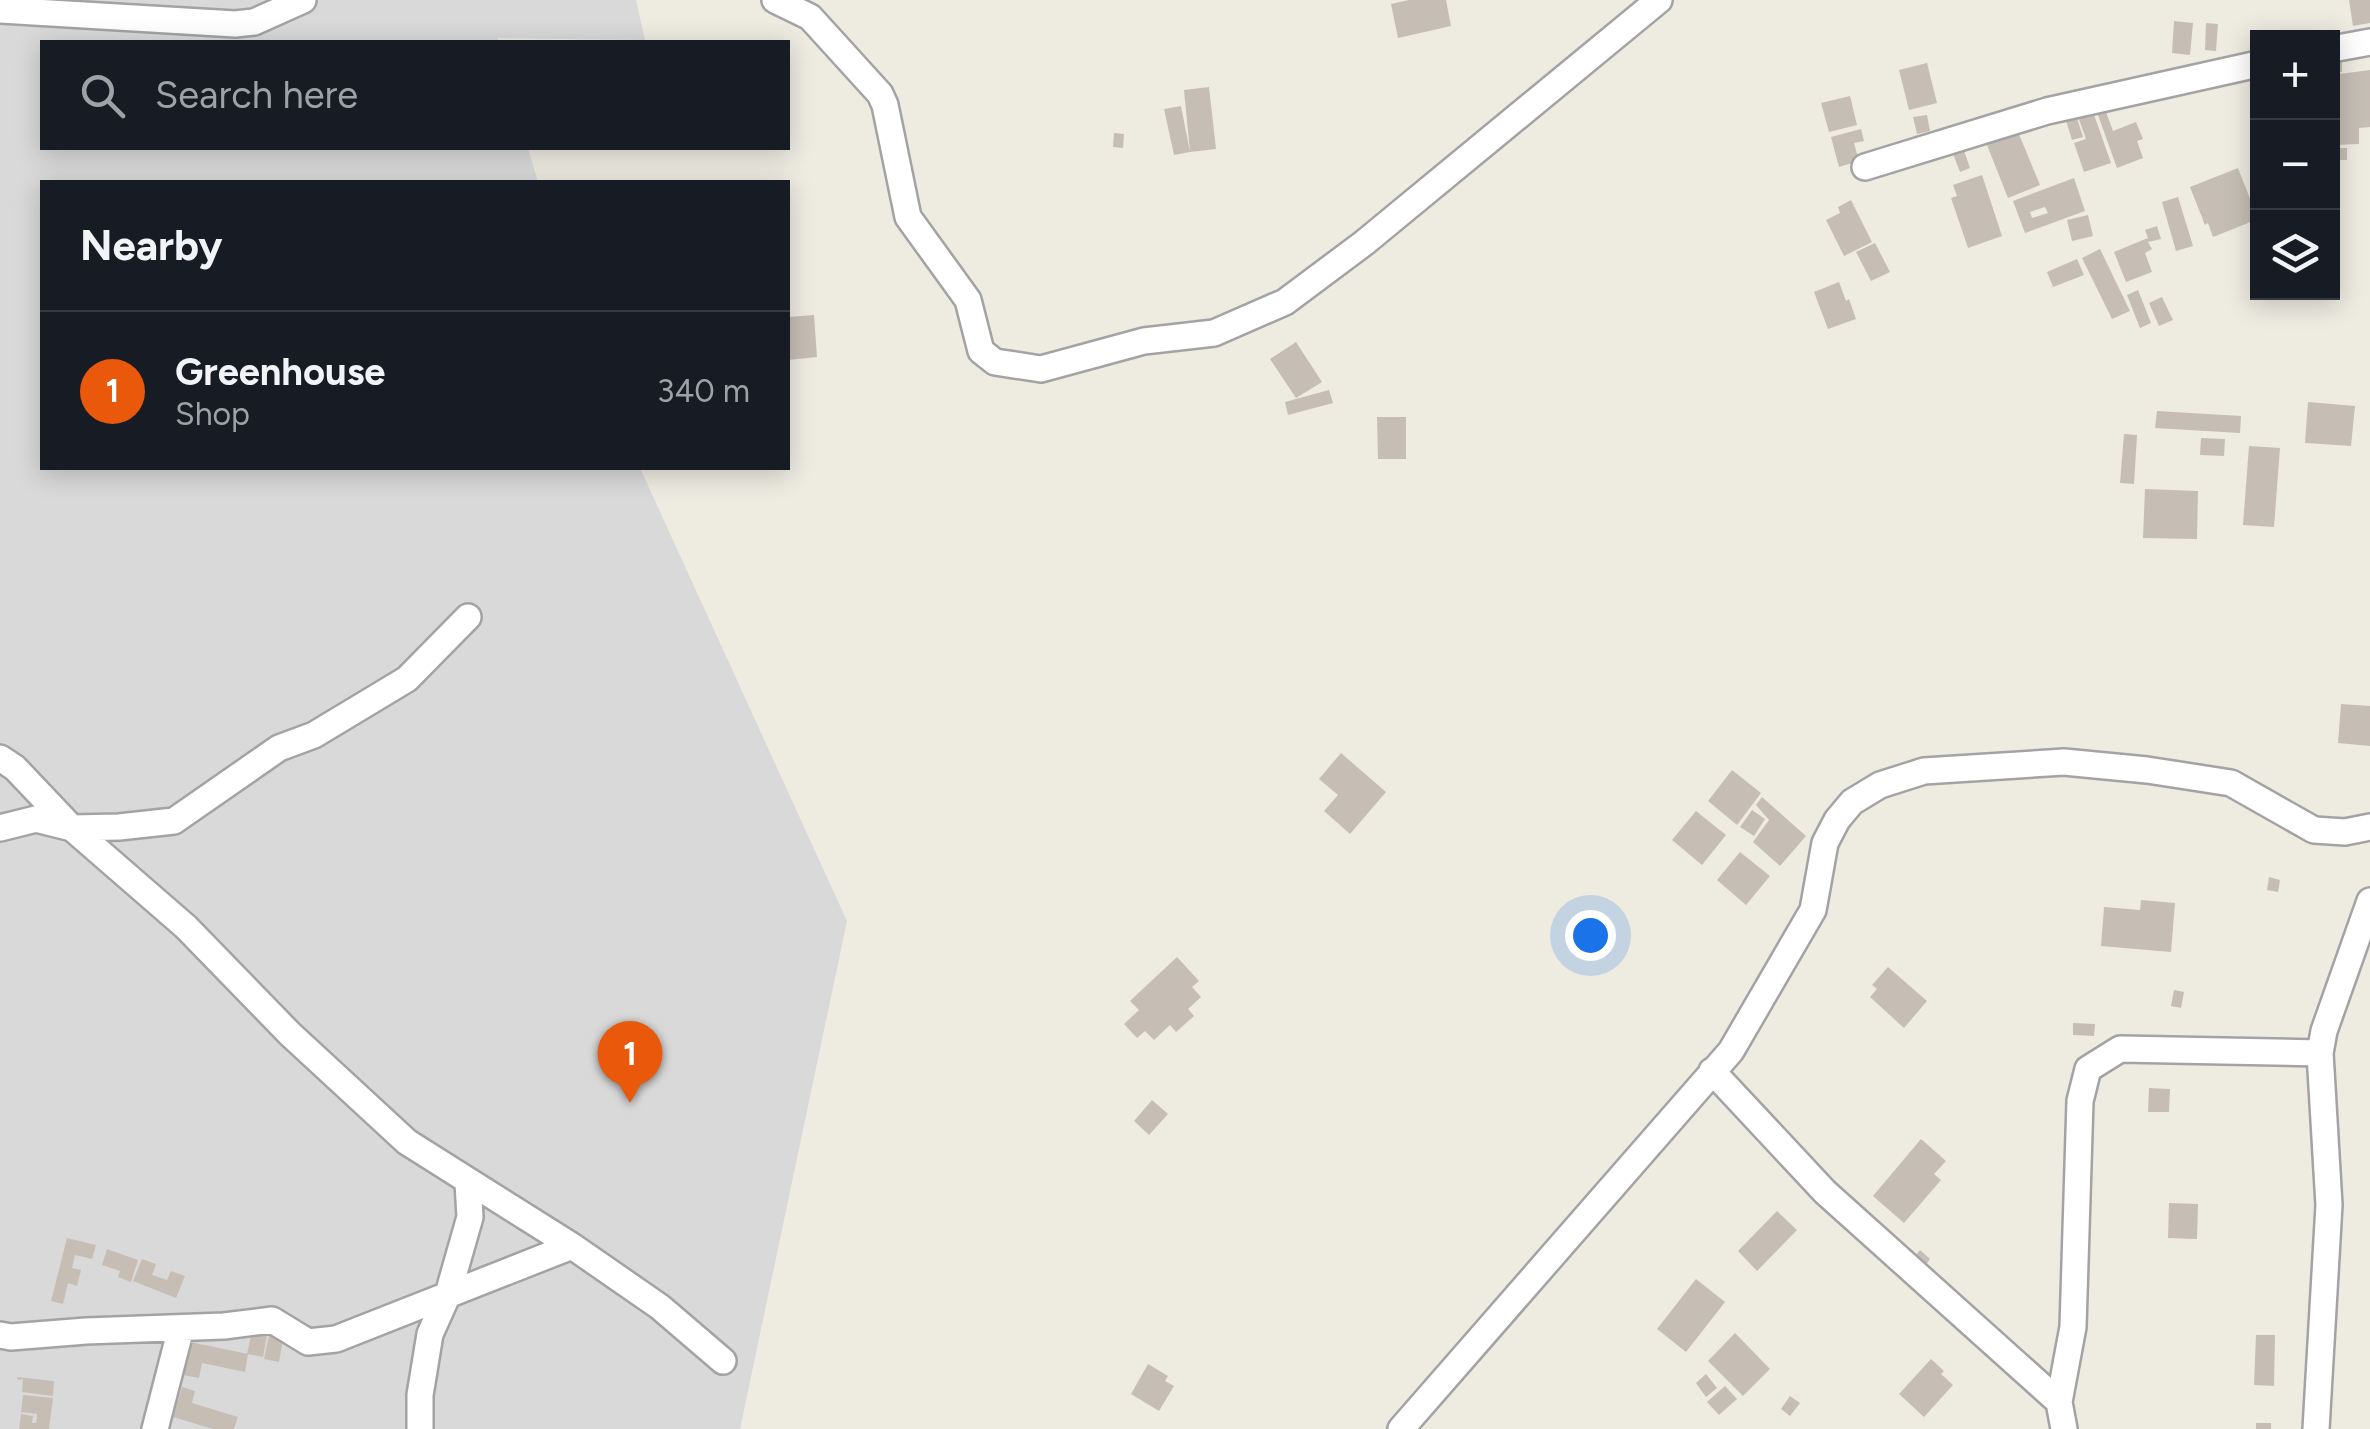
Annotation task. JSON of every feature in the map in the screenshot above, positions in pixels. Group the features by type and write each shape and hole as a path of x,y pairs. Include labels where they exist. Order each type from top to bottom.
{"street":[{"path":"0,10 235,24 254,22 303,0"},
{"path":"775,0 810,17 880,94 908,217 968,300 981,351 995,362 1041,369 1144,341 1214,333 1285,302 1364,243 1659,0"},
{"path":"2340,48 2370,42"},
{"path":"1865,167 2046,111 2250,65"},
{"path":"0,828 36,819 72,828 174,821 279,748 314,735 408,679 468,617"},
{"path":"0,758 15,768 72,828 186,927 290,1034 407,1142 572,1246 660,1307 723,1360"},
{"path":"1401,1429 1731,1050 1813,910 1825,843 1836,820 1852,802 1880,785 1924,772 2064,762 2231,783 2314,830 2370,828"},
{"path":"2316,1429 2329,1205 2320,1053 2324,1031 2370,900"},
{"path":"2064,1429 2059,1402 2073,1327 2080,1101 2088,1069 2120,1049 2320,1053"},
{"path":"1712,1071 1825,1192 2059,1402"},
{"path":"420,1429 420,1395 430,1334 448,1294 470,1217 468,1182"},
{"path":"0,1334 11,1337 272,1320 308,1342 336,1339 572,1246"},
{"path":"155,1429 181,1328"}],"shaded area":[{"path":"0,0 636,0 645,40 40,40 40,150 529,150 537,180 40,180 40,470 641,470 847,921 740,1429 0,1429"}],"building":[{"path":"1446,0 1451,26 1398,38 1391,4"},
{"path":"2349,0 2370,0 2370,23 2353,26"},
{"path":"2174,21 2193,23 2190,55 2172,53"},
{"path":"2206,23 2218,24 2216,51 2205,50"},
{"path":"1927,63 1937,103 1909,110 1899,70"},
{"path":"2370,70 2370,127 2359,128 2359,144 2340,145 2340,74"},
{"path":"1209,87 1216,149 1190,152 1184,90"},
{"path":"1850,96 1857,125 1829,132 1821,103"},
{"path":"2102,101 2113,131 2136,122 2143,139 2137,141 2143,158 2117,168 2094,104"},
{"path":"1181,106 1190,152 1174,155 1164,109"},
{"path":"2091,106 2111,163 2084,172 2074,143 2086,139 2076,111"},
{"path":"1927,115 1930,131 1917,134 1913,117"},
{"path":"2076,115 2083,137 2072,140 2065,117"},
{"path":"2016,127 2040,185 2008,198 1985,140"},
{"path":"1861,129 1864,141 1854,143 1859,161 1839,167 1831,137"},
{"path":"1114,133 1124,134 1123,148 1113,147"},
{"path":"1961,142 1970,168 1960,172 1950,146"},
{"path":"2340,148 2347,148 2347,160 2340,160"},
{"path":"2238,168 2250,199 2250,222 2213,237 2190,187"},
{"path":"1982,175 2002,236 1968,248 1951,198 1957,196 1953,185"},
{"path":"2074,178 2085,211 2025,233 2013,201","holes":["2045,207 2048,213 2032,218 2030,212"]},
{"path":"2178,197 2193,246 2176,251 2162,202"},
{"path":"1851,200 1872,242 1844,256 1826,220 1840,213 1838,207"},
{"path":"2088,215 2093,236 2072,241 2067,220"},
{"path":"2157,226 2161,239 2148,242 2152,249 2145,253 2152,272 2126,282 2114,252 2148,238 2145,230"},
{"path":"1875,243 1890,272 1871,281 1856,252"},
{"path":"2100,249 2130,311 2112,319 2082,258"},
{"path":"2077,259 2084,275 2053,287 2047,272"},
{"path":"1839,282 1856,319 1828,329 1814,292"},
{"path":"2138,290 2151,323 2140,328 2127,295"},
{"path":"2162,297 2173,320 2159,326 2149,303"},
{"path":"814,315 817,357 790,360 790,317"},
{"path":"1296,342 1322,382 1296,398 1270,359"},
{"path":"1329,390 1333,403 1288,415 1285,402"},
{"path":"2308,402 2355,406 2351,446 2305,443"},
{"path":"2157,411 2241,416 2240,433 2155,428"},
{"path":"1377,417 1406,417 1406,459 1378,459"},
{"path":"2124,434 2137,435 2134,484 2120,483"},
{"path":"2201,438 2225,439 2224,456 2200,455"},
{"path":"2249,446 2280,448 2274,527 2243,525"},
{"path":"2145,489 2198,491 2197,539 2143,538"},
{"path":"2341,704 2370,706 2370,746 2338,743"},
{"path":"1341,753 1386,792 1350,834 1324,811 1338,795 1319,779"},
{"path":"1732,770 1761,793 1737,825 1708,801"},
{"path":"1762,797 1806,836 1780,866 1753,842 1769,820 1756,805"},
{"path":"1752,810 1765,819 1754,836 1740,827"},
{"path":"1696,811 1726,835 1702,865 1672,840"},
{"path":"1740,852 1770,876 1746,905 1717,880"},
{"path":"2269,877 2280,880 2278,892 2267,890"},
{"path":"2141,900 2175,903 2171,952 2101,946 2104,907 2140,910"},
{"path":"1177,957 1199,981 1192,987 1201,997 1188,1009 1194,1016 1176,1032 1170,1025 1154,1040 1145,1031 1137,1038 1124,1024 1139,1010 1130,1001"},
{"path":"1888,967 1927,1001 1904,1028 1870,997 1877,989 1872,985"},
{"path":"2174,990 2184,992 2181,1008 2171,1006"},
{"path":"2073,1023 2095,1024 2094,1036 2073,1035"},
{"path":"2149,1088 2170,1089 2169,1112 2148,1112"},
{"path":"1152,1100 1168,1114 1149,1135 1134,1121"},
{"path":"1921,1139 1946,1161 1934,1174 1941,1180 1904,1223 1873,1196"},
{"path":"2169,1203 2198,1204 2197,1239 2168,1238"},
{"path":"1777,1211 1797,1230 1757,1271 1738,1251"},
{"path":"67,1238 96,1245 92,1259 75,1255 72,1268 81,1270 77,1286 68,1283 63,1304 51,1301"},
{"path":"107,1249 138,1260 131,1282 118,1277 120,1271 102,1265"},
{"path":"1920,1250 1930,1259 1923,1269 1912,1260"},
{"path":"142,1259 156,1264 152,1275 167,1280 171,1271 185,1276 176,1298 133,1281"},
{"path":"1696,1279 1725,1302 1686,1352 1657,1329"},
{"path":"253,1326 268,1329 263,1357 247,1354"},
{"path":"270,1331 284,1334 279,1362 264,1359"},
{"path":"1735,1333 1770,1369 1743,1396 1708,1361"},
{"path":"2256,1335 2275,1335 2274,1386 2254,1385"},
{"path":"190,1342 248,1354 245,1372 202,1363 199,1378 183,1375"},
{"path":"1931,1359 1953,1385 1924,1417 1899,1394"},
{"path":"1148,1364 1168,1376 1165,1381 1174,1386 1159,1411 1131,1394"},
{"path":"1706,1374 1717,1388 1706,1397 1696,1383"},
{"path":"17,1377 54,1381 53,1396 22,1392 23,1379"},
{"path":"1725,1386 1737,1399 1719,1415 1707,1402"},
{"path":"182,1387 195,1391 192,1403 238,1417 234,1429 213,1429 173,1417"},
{"path":"23,1395 53,1398 49,1429 19,1429 21,1414 33,1416 32,1423 36,1423 37,1414 21,1412"},
{"path":"1790,1396 1800,1403 1790,1416 1781,1409"},
{"path":"2256,1423 2271,1423 2271,1429 2256,1429"}],"place":[{"name":"Greenhouse","path":"630,1103"}]}
